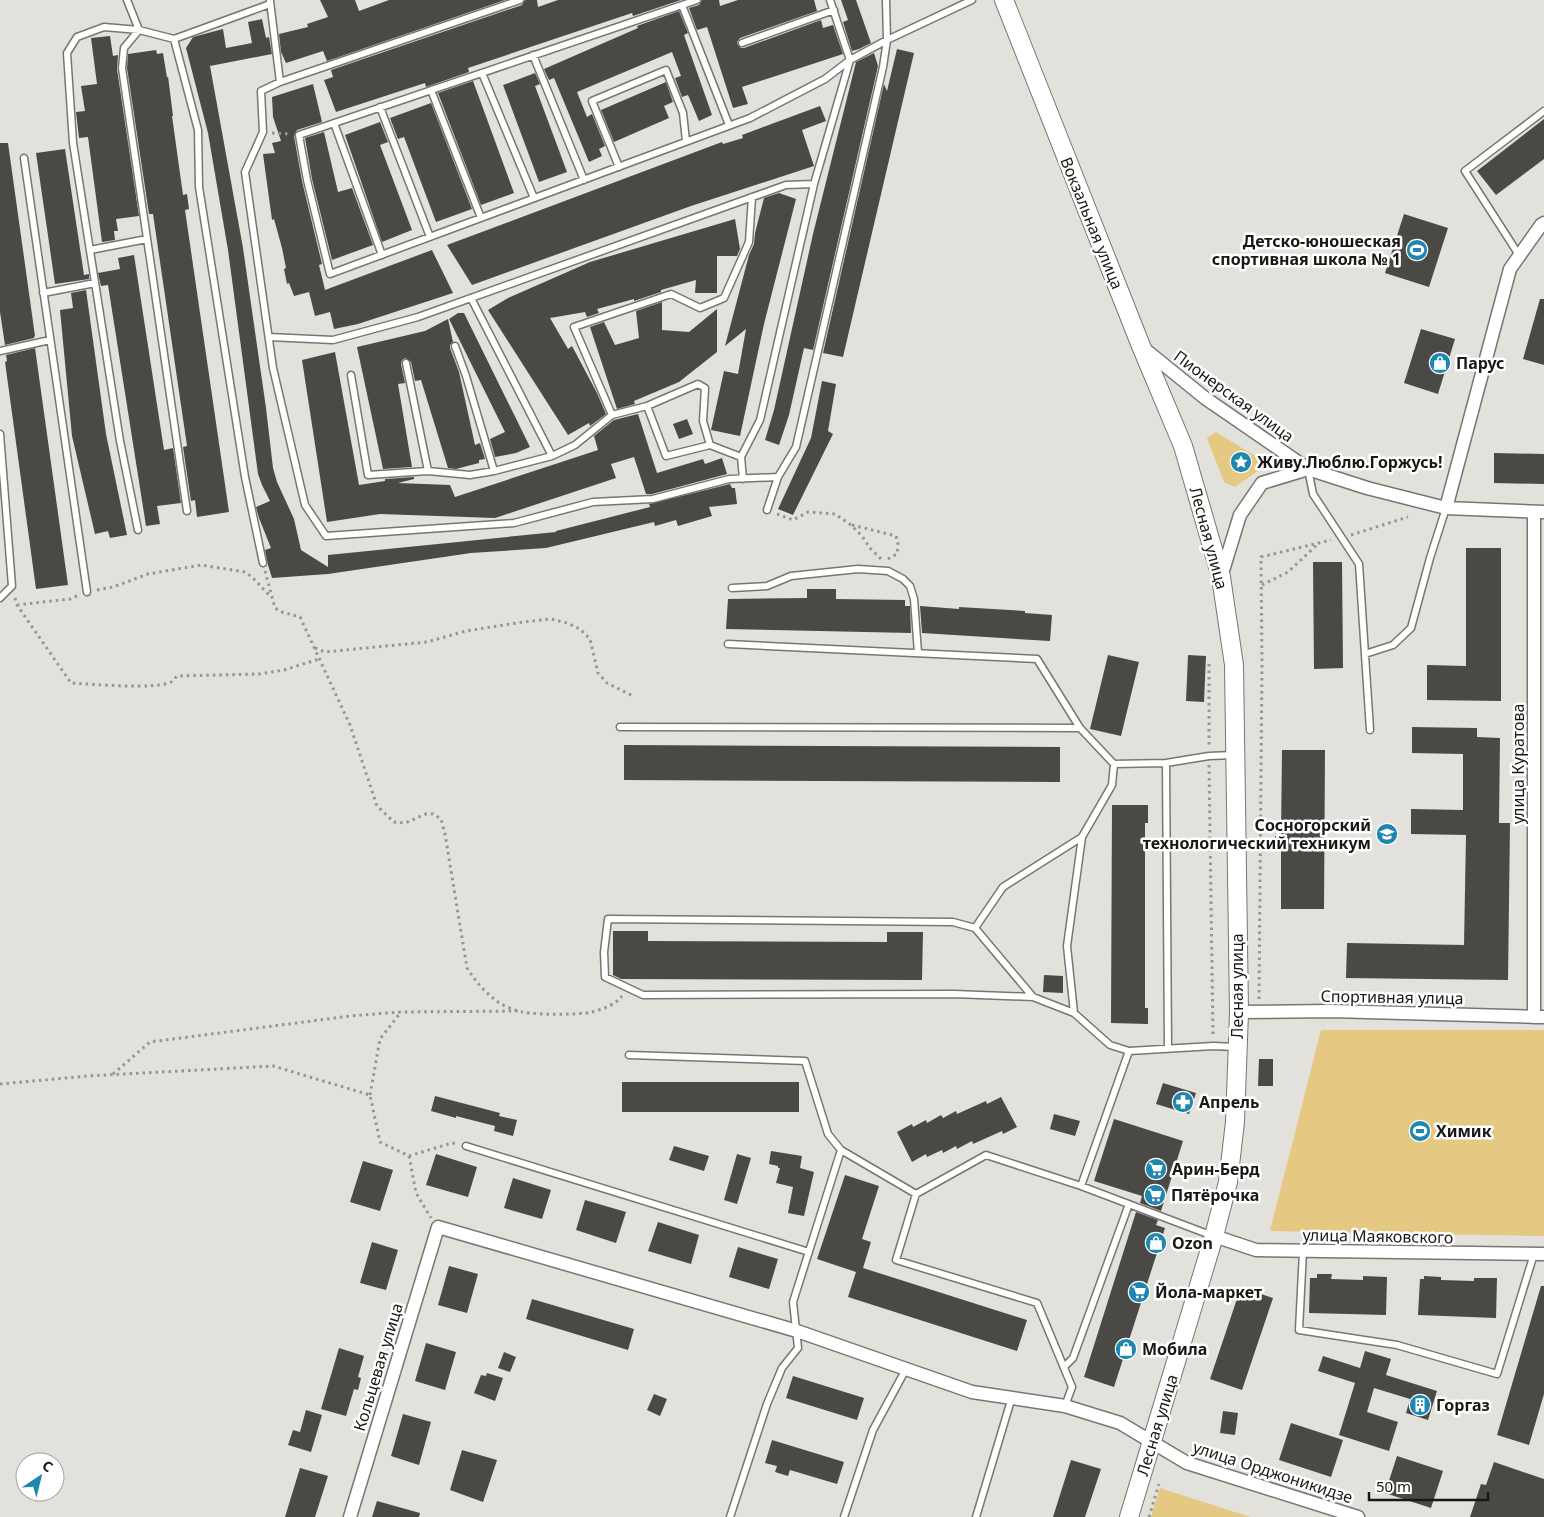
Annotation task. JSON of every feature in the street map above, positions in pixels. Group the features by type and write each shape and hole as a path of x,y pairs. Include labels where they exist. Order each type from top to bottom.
{"main road":[{"name":"Вокзальная улица","path":"1004,0 1141,346 1183,446"},
{"name":"Лесная улица","path":"1129,1517 1214,1236 1228,1182 1235,1122 1239,1012 1234,665 1221,577 1183,446"}],"street":[{"path":"1446,508 1510,269 1544,223"},
{"name":"Пионерская улица","path":"1141,346 1205,398 1308,469 1367,488 1446,508 1539,512"},
{"path":"1221,577 1240,515 1262,483 1308,469"},
{"name":"улица Куратова","path":"1539,512 1539,1017"},
{"name":"Спортивная улица","path":"1239,1012 1331,1011 1539,1017"},
{"name":"улица Орджоникидзе","path":"438,1227 797,1331 972,1392 1065,1406 1120,1423 1187,1463 1358,1517"},
{"name":"Кольцевая улица","path":"350,1517 438,1227"},
{"name":"улица Маяковского","path":"1214,1236 1256,1250 1539,1254"}],"lane":[{"path":"127,0 139,30"},
{"path":"520,0 280,82 261,91 263,132 245,172 273,368 305,505 326,536 514,523 593,502 653,500 729,479 778,477"},
{"path":"697,0 298,135 306,180 330,274 750,118 825,79 850,60 887,40 972,0"},
{"path":"743,478 741,457 760,420 814,184 850,60 830,0"},
{"path":"767,510 778,477 796,447 883,67 887,40 886,0"},
{"path":"138,530 120,441 73,143 67,53 77,37 104,27 139,30 174,39 270,2 280,82"},
{"path":"682,5 729,125"},
{"path":"742,43 834,10"},
{"path":"139,30 124,48 122,68 187,511"},
{"path":"174,39 198,130 198,187 245,477 263,563"},
{"path":"533,55 584,180"},
{"path":"619,166 592,101 666,70 683,113 686,141"},
{"path":"482,73 534,198"},
{"path":"431,90 481,218"},
{"path":"380,107 430,237"},
{"path":"1519,255 1465,171 1544,111"},
{"path":"334,123 382,255"},
{"path":"24,158 87,592"},
{"path":"268,337 333,340 418,317 786,185 814,184"},
{"path":"612,415 574,326 671,294 700,308 724,298 749,242 752,197"},
{"path":"90,250 147,239"},
{"path":"43,293 95,283"},
{"path":"471,298 552,456"},
{"path":"0,351 50,340"},
{"path":"455,346 466,376 494,471"},
{"path":"406,363 428,472"},
{"path":"351,375 368,475 428,472 470,475 494,471 552,456 575,445 612,415 647,406 698,384 705,388 703,421 710,445"},
{"path":"647,406 666,456 710,445 741,457"},
{"path":"0,434 12,586 0,598"},
{"path":"1308,469 1313,494 1359,564 1370,730"},
{"path":"1365,654 1393,645 1411,628 1446,508"},
{"path":"732,588 768,586 791,576 858,569 888,571 904,579 910,586 914,599 918,653"},
{"path":"728,644 1036,659 1080,728 1114,764 1166,763 1209,756 1235,755"},
{"path":"620,727 1080,728"},
{"path":"1166,763 1168,1048"},
{"path":"1074,1013 1067,946 1082,836 1112,785 1114,764"},
{"path":"975,928 1002,887 1082,836"},
{"path":"1032,996 975,928 953,922 608,920 604,952 605,977 642,995 954,994 1032,996 1074,1013 1110,1044 1129,1051 1213,1046 1238,1047"},
{"path":"1081,1186 1129,1051"},
{"path":"629,1055 805,1061 828,1134 840,1150 916,1194"},
{"path":"466,1146 809,1252"},
{"path":"730,1517 767,1404 782,1368 798,1348 793,1302 840,1150"},
{"path":"1065,1406 1072,1387 1037,1303 896,1260 916,1194 986,1155 1081,1186 1214,1236"},
{"path":"1064,1367 1073,1358 1129,1204"},
{"path":"1303,1251 1299,1330 1398,1345 1497,1374 1539,1254"},
{"path":"844,1517 873,1430 906,1369"},
{"path":"976,1517 1012,1397"}],"path":[{"path":"263,132 298,135"},
{"path":"767,510 793,520 808,512 835,514 851,525 870,548"},
{"path":"851,525 896,536 898,544 897,554 884,562"},
{"path":"1262,585 1288,572 1319,543"},
{"path":"1259,1008 1261,557"},
{"path":"263,563 270,596 275,608 300,618 350,725 376,806 394,822 405,823 426,814 433,814 441,820 468,968 474,979 487,993 502,1004 521,1011"},
{"path":"270,596 245,572 201,565 148,574 113,587 87,592 70,599 17,605 72,683 114,686 156,685 171,682 177,676 259,674 284,670 319,659"},
{"path":"314,648 325,652 427,642 466,631 551,619 580,629 590,639 598,673 607,683 633,696"},
{"path":"1209,664 1213,1046"},
{"path":"112,1074 150,1042 350,1016 401,1012 521,1011 558,1014 591,1012 611,1005 621,997 624,987"},
{"path":"401,1012 380,1039 370,1095 380,1142 409,1156 452,1143 466,1146"},
{"path":"0,1084 112,1074 273,1066 370,1095"},
{"path":"409,1156 416,1193 438,1227"},
{"path":"1149,1517 1159,1484"}],"shaded area":[{"path":"1216,432 1260,459 1262,468 1235,487 1224,482 1207,438"},
{"name":"Химик","path":"1321,1030 1544,1030 1544,1236 1270,1231"},
{"path":"1160,1488 1250,1517 1151,1517"}],"building":[{"path":"320,0 355,0 359,11 389,0 505,0 327,61 323,51 286,63 281,52 279,34 308,27 307,24 328,17"},
{"path":"525,0 537,0 538,7 558,0 681,0 633,16 632,13 468,68 469,72 426,87 425,83 336,112 324,80 333,77 331,70 522,5"},
{"path":"702,0 719,0 720,6 738,0 814,0 817,11 740,38 737,42 738,45 744,48 821,20 823,28 833,25 843,54 742,87 748,104 733,108 707,27 697,30 689,8 699,5"},
{"path":"841,0 856,0 871,43 852,51 843,22 848,20"},
{"path":"679,11 688,33 684,35 712,115 699,121 688,95 682,97 675,78 681,76 672,52 577,92 587,117 592,114 605,146 599,149 602,156 589,162 554,78 549,80 544,69 638,28 637,26"},
{"path":"262,19 266,38 269,37 272,54 210,66 243,248 273,468 277,482 294,519 301,550 328,567 328,555 556,532 650,507 649,504 730,484 732,488 735,488 737,504 709,507 712,516 678,526 676,520 655,526 654,522 546,548 471,553 328,574 272,578 265,550 271,548 256,507 270,501 258,474 228,250 208,133 186,48 193,37 223,29 226,48 252,43 248,22"},
{"path":"110,36 113,56 118,55 117,69 139,216 116,219 118,231 114,231 115,240 102,242 88,137 79,138 76,112 85,111 81,86 97,84 91,38"},
{"path":"897,49 914,53 843,357 823,353 884,84 887,91"},
{"path":"156,50 157,54 163,53 167,78 168,76 183,195 187,194 189,209 185,210 229,512 197,517 195,500 191,501 183,447 187,446 153,214 149,214 127,68 128,54"},
{"path":"874,53 878,66 813,350 804,348 789,415 779,445 765,440 774,410 813,234 856,62"},
{"path":"535,73 540,84 535,86 567,172 539,182 503,85"},
{"path":"473,81 514,193 481,205 438,93"},
{"path":"666,82 673,102 664,106 669,118 614,142 601,110"},
{"path":"313,84 322,122 297,130 294,136 302,181 322,264 319,265 325,290 432,250 453,293 358,324 334,329 330,312 315,316 309,292 294,296 289,283 287,284 282,248 274,219 272,220 263,154 275,153 272,143 281,141 273,117 272,97"},
{"path":"431,103 472,209 436,222 404,137 398,139 390,118"},
{"path":"820,106 826,121 802,130 814,166 691,206 472,285 447,245 722,142 723,144 743,138 742,135"},
{"path":"1544,119 1544,159 1496,195 1477,171"},
{"path":"380,122 388,142 380,145 412,230 382,242 345,135"},
{"path":"324,132 338,192 352,188 373,245 332,260 312,179 305,138"},
{"path":"0,143 8,143 35,336 34,338 5,345 0,312"},
{"path":"65,149 84,275 89,274 89,279 55,284 36,153"},
{"path":"779,193 796,199 764,324 740,436 711,430 724,371 738,374 746,329 725,346 749,255 754,244 764,198"},
{"name":"Детско-юношеская спортивная школа № 1","path":"1404,214 1448,228 1429,287 1385,273"},
{"path":"735,219 740,249 737,256 717,256 717,293 695,293 696,280 661,290 661,292 634,301 634,299 597,309 599,313 587,317 585,312 550,318 568,349 572,346 606,414 590,426 589,423 568,435 488,310 508,298 590,262"},
{"path":"134,255 164,450 173,448 181,503 157,506 160,524 146,526 108,285 101,286 98,273 120,269 118,258"},
{"path":"86,290 106,434 127,535 110,538 108,531 95,534 72,436 60,310 73,308 71,293"},
{"path":"1540,299 1544,299 1544,365 1523,359"},
{"path":"662,302 662,330 689,332 717,309 717,352 679,382 634,401 635,404 617,409 590,327 604,322 615,345 639,338 636,311"},
{"path":"458,313 464,313 530,447 516,453 495,457 490,439 505,432 449,319"},
{"path":"448,319 453,342 450,348 459,372 475,445 480,443 485,459 479,460 479,463 456,469 448,468 421,380 415,381 411,362 405,358 401,364 405,383 398,384 412,467 383,469 357,347 425,331"},
{"path":"1421,329 1455,339 1438,394 1404,383"},
{"path":"35,348 68,585 36,589 5,362 7,361 6,355"},
{"path":"335,352 359,485 385,481 385,479 414,477 414,479 398,483 450,485 455,497 598,450 594,436 614,420 638,414 657,473 703,459 705,464 722,458 727,474 646,494 634,457 611,464 616,478 495,518 380,514 327,522 302,360"},
{"path":"822,381 836,384 828,431 833,434 793,515 778,509 811,438"},
{"path":"687,419 693,434 679,439 673,424"},
{"path":"1494,453 1544,454 1544,484 1494,483"},
{"path":"1466,548 1501,548 1501,701 1427,700 1427,665 1466,666"},
{"path":"1313,562 1342,562 1343,668 1314,669"},
{"path":"807,589 836,589 836,599 905,600 905,606 910,606 911,633 726,629 728,599 807,598"},
{"path":"920,606 1025,611 1025,613 1052,615 1050,641 922,633"},
{"path":"1108,655 1139,662 1121,736 1090,729"},
{"path":"1188,655 1206,656 1204,702 1186,701"},
{"path":"1412,727 1477,728 1477,737 1500,738 1499,823 1510,823 1508,980 1346,978 1347,943 1464,945 1466,835 1411,834 1411,809 1463,810 1463,754 1412,753"},
{"path":"624,745 1060,747 1060,782 624,780"},
{"path":"1282,750 1325,750 1324,909 1281,909 1281,850 1275,850 1275,836 1281,836"},
{"path":"1112,805 1148,805 1148,823 1145,823 1145,1008 1148,1008 1148,1024 1111,1023"},
{"path":"613,931 648,931 648,941 887,942 887,932 923,932 922,980 621,979 613,975"},
{"path":"1044,975 1063,976 1063,993 1043,992"},
{"path":"1259,1059 1273,1059 1273,1086 1258,1086"},
{"path":"622,1082 799,1082 799,1112 622,1112"},
{"path":"1163,1083 1196,1093 1189,1114 1156,1104"},
{"path":"435,1096 500,1113 499,1116 517,1120 513,1136 494,1131 495,1126 431,1111"},
{"path":"1001,1097 1017,1127 1003,1134 1002,1131 973,1144 972,1141 957,1149 956,1146 943,1153 942,1150 927,1157 926,1154 912,1162 897,1132 912,1124 913,1127 926,1120 927,1123 941,1115 943,1118 956,1111 957,1114 986,1101 987,1104"},
{"path":"1054,1114 1080,1121 1075,1136 1050,1129"},
{"path":"1114,1119 1183,1141 1161,1211 1140,1203 1142,1196 1094,1181"},
{"path":"674,1146 709,1156 704,1171 669,1160"},
{"path":"771,1151 802,1156 800,1168 814,1172 804,1216 788,1213 793,1187 776,1183 780,1168 769,1164"},
{"path":"436,1154 477,1167 468,1197 426,1185"},
{"path":"737,1154 751,1158 737,1204 724,1200"},
{"path":"363,1161 393,1170 380,1211 350,1202"},
{"path":"845,1175 879,1186 862,1239 871,1242 863,1268 1027,1320 1017,1351 848,1297 856,1272 817,1259"},
{"path":"513,1178 551,1190 542,1219 504,1208"},
{"path":"585,1200 626,1212 616,1243 576,1230"},
{"path":"1136,1212 1158,1220 1156,1225 1165,1228 1114,1387 1084,1377"},
{"path":"658,1222 699,1235 691,1264 648,1251"},
{"path":"372,1242 398,1250 386,1290 360,1283"},
{"path":"738,1247 778,1259 769,1289 729,1277"},
{"path":"449,1266 478,1274 467,1313 438,1305"},
{"path":"1317,1274 1332,1274 1331,1279 1363,1280 1363,1276 1387,1277 1386,1315 1309,1313 1310,1278 1317,1278"},
{"path":"1424,1276 1441,1277 1441,1280 1474,1281 1474,1278 1497,1278 1496,1318 1418,1315 1420,1279 1424,1279"},
{"path":"1541,1286 1544,1286 1544,1394 1529,1445 1497,1435"},
{"path":"1241,1287 1273,1298 1242,1390 1210,1379"},
{"path":"532,1299 634,1329 628,1350 526,1319"},
{"path":"426,1343 456,1352 445,1390 415,1381"},
{"path":"339,1348 364,1356 358,1377 361,1378 358,1390 354,1389 346,1416 321,1409"},
{"name":"Горгаз","path":"1365,1351 1391,1359 1386,1375 1437,1391 1428,1420 1406,1413 1410,1399 1374,1388 1367,1412 1398,1422 1389,1451 1339,1435 1355,1383 1318,1371 1323,1356 1360,1368"},
{"path":"504,1352 516,1357 510,1372 498,1368"},
{"path":"487,1373 503,1378 495,1401 474,1393 481,1375 486,1376"},
{"path":"793,1376 864,1398 857,1420 786,1398"},
{"path":"654,1394 667,1399 660,1416 647,1410"},
{"path":"306,1410 322,1415 311,1452 288,1445 293,1430 300,1432"},
{"path":"1223,1411 1238,1413 1235,1435 1220,1433"},
{"path":"403,1414 431,1422 419,1465 391,1456"},
{"path":"1291,1423 1343,1440 1331,1477 1279,1460"},
{"path":"772,1440 844,1462 837,1484 790,1470 788,1476 775,1472 777,1466 765,1463"},
{"path":"462,1450 497,1460 483,1502 450,1490"},
{"path":"1397,1456 1443,1471 1431,1508 1385,1493"},
{"path":"1071,1460 1101,1469 1085,1517 1053,1517"},
{"path":"1494,1462 1544,1479 1544,1517 1470,1517 1481,1484 1486,1485"},
{"path":"300,1468 328,1476 315,1517 285,1517"},
{"path":"377,1501 420,1513 419,1517 372,1517"}],"place":[{"name":"Детско-юношеская спортивная школа № 1","path":"1417,250"},
{"name":"Парус","path":"1440,363"},
{"name":"Живу.Люблю.Горжусь!","path":"1241,462"},
{"name":"Сосногорский технологический техникум","path":"1387,834"},
{"name":"Апрель","path":"1183,1102"},
{"name":"Химик","path":"1420,1131"},
{"name":"Арин-Берд","path":"1156,1169"},
{"name":"Пятёрочка","path":"1155,1195"},
{"name":"Ozon","path":"1156,1243"},
{"name":"Йола-маркет","path":"1139,1292"},
{"name":"Мобила","path":"1126,1349"},
{"name":"Горгаз","path":"1420,1405"}]}
